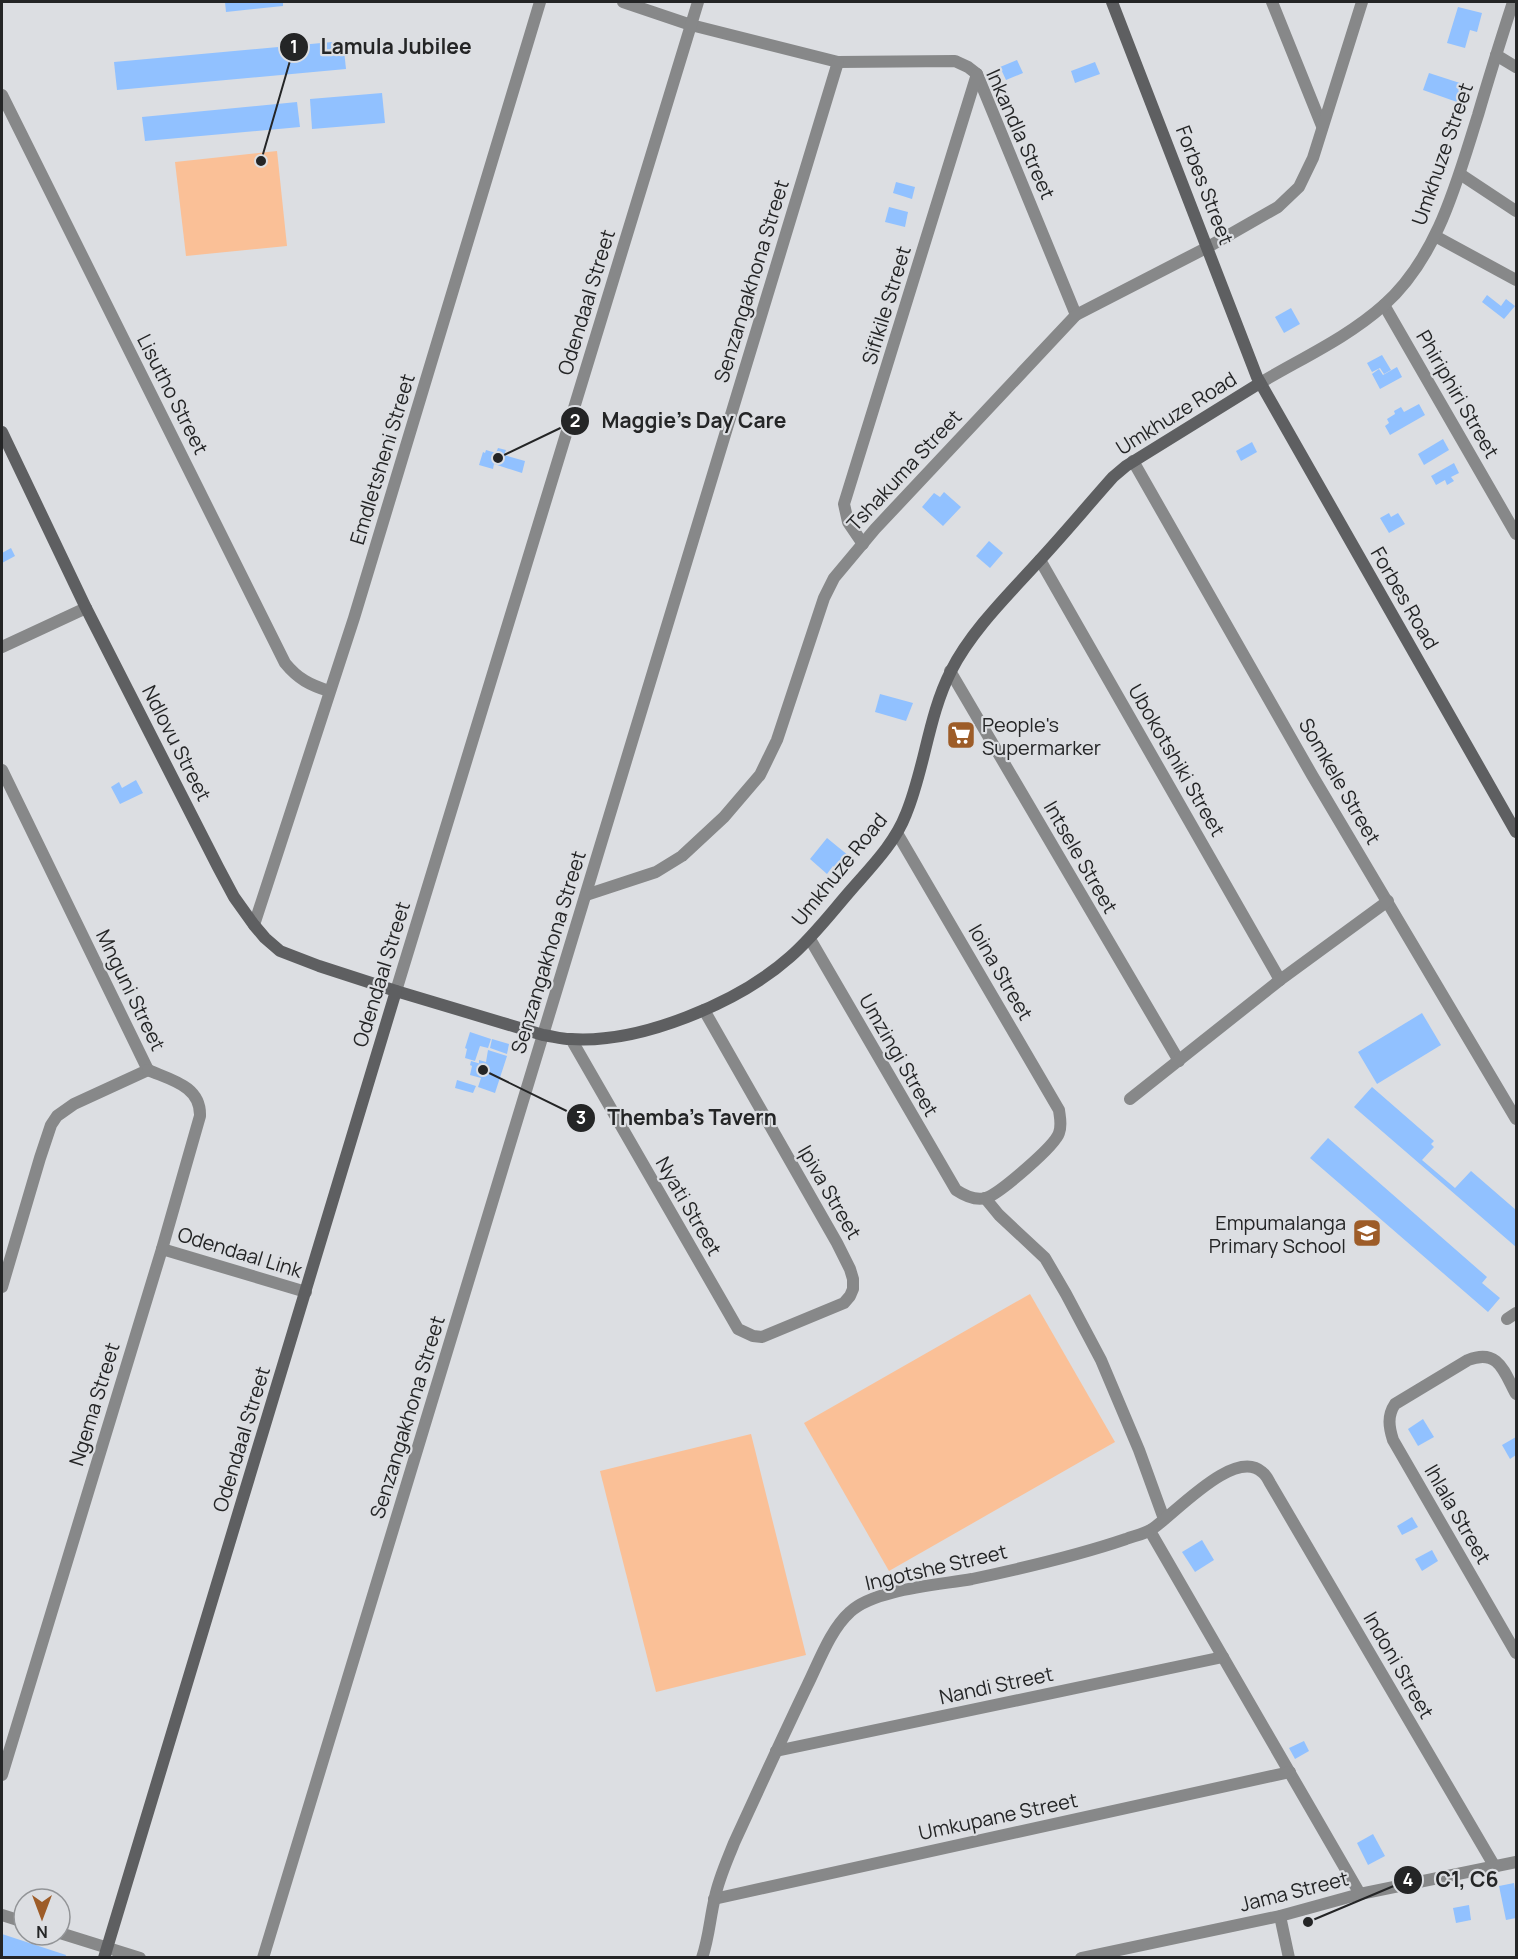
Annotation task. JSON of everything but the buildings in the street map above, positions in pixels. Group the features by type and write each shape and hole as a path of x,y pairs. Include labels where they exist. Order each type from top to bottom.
{"street":[{"name":"Emdletsheni Street","path":"254,925 354,618 540,2"},
{"name":"Inkandla Street","path":"622,2 691,25 838,62 921,59 955,61 968,67 977,74 1076,315"},
{"name":"Odendaal Street","path":"106,1952 698,2"},
{"name":"Forbes Street","path":"1112,2 1260,383"},
{"path":"1272,2 1322,126"},
{"name":"Tshakuma Street","path":"586,895 656,872 682,856 724,817 760,775 777,740 824,598 834,578 1076,315 1208,247 1278,207 1299,187 1313,158 1362,2"},
{"name":"Umkhuze Street","path":"1260,383 1336,341 1384,305 1410,276 1435,236 1460,174 1513,2"},
{"path":"1496,55 1516,67"},
{"name":"Senzangakhona Street","path":"263,1958 838,62"},
{"name":"Sifikile Street","path":"863,544 848,522 844,504 977,74"},
{"name":"Lisutho Street","path":"2,95 285,663 294,674 310,685 329,691"},
{"path":"1460,174 1516,211"},
{"path":"1435,236 1516,280"},
{"name":"Phiriphiri Street","path":"1384,305 1516,534"},
{"name":"Umkhuze Road","path":"396,991 543,1035 571,1039 618,1037 704,1010 771,973 810,939 897,833 907,813 938,705 951,671 1000,602 1113,477 1133,461 1260,383"},
{"name":"Forbes Road","path":"1260,383 1516,832"},
{"name":"Ndlovu Street","path":"2,432 86,608 234,897 254,925 273,945 294,958 396,991"},
{"name":"Somkele Street","path":"1133,461 1312,775 1511,1096 1516,1119"},
{"name":"Ubokotshiki Street","path":"1040,560 1280,980"},
{"path":"2,647 86,608"},
{"name":"Intsele Street","path":"951,671 1179,1061"},
{"name":"Mnguni Street","path":"2,770 148,1070 74,1104 57,1116 51,1125 40,1158 2,1287"},
{"name":"Ioina Street","path":"897,833 1059,1110 1061,1122 1059,1133 1038,1158 997,1193 985,1198"},
{"path":"1130,1099 1280,980 1388,901"},
{"name":"Umzingi Street","path":"810,939 956,1190 965,1196 985,1198"},
{"name":"Ipiva Street","path":"704,1010 850,1269 853,1289 844,1303 762,1337 753,1336 738,1329"},
{"name":"Nyati Street","path":"571,1039 738,1329"},
{"name":"Ngema Street","path":"2,1775 162,1249 200,1116 197,1098 183,1085 148,1070"},
{"path":"985,1198 999,1215 1045,1258 1066,1294 1101,1360 1139,1450 1164,1519"},
{"name":"Odendaal Link","path":"162,1249 306,1292"},
{"name":"Ihlala Street","path":"1516,1394 1497,1360 1479,1356 1468,1360 1395,1404 1388,1420 1393,1440 1516,1653"},
{"name":"Ingotshe Street","path":"702,1958 709,1935 714,1899 730,1853 776,1751 841,1621 852,1610 863,1602 878,1597 1053,1560 1101,1548 1150,1531 1222,1474 1242,1467 1252,1467 1262,1471 1270,1483"},
{"name":"Indoni Street","path":"1270,1483 1495,1867"},
{"path":"1150,1531 1360,1894"},
{"name":"Nandi Street","path":"776,1751 1223,1657"},
{"name":"Umkupane Street","path":"714,1899 1290,1772"},
{"name":"Jama Street","path":"1081,1958 1280,1916 1360,1894 1516,1862"},
{"path":"1280,1916 1289,1958"},
{"path":"72,1938 106,1952 140,1958"}],"shaded area":[{"path":"277,151 287,246 186,256 175,162"},
{"path":"1030,1294 1115,1442 889,1571 804,1423"},
{"path":"751,1434 806,1655 656,1692 600,1471"}],"place":[{"name":"Lamula Jubilee","path":"261,161"},
{"name":"Maggie's Day Care","path":"498,458"},
{"name":"People's Supermarker","path":"961,735"},
{"name":"Themba's Tavern","path":"483,1070"},
{"name":"Empumalanga Primary School","path":"1367,1233"},
{"name":"C1, C6","path":"1308,1922"}]}
